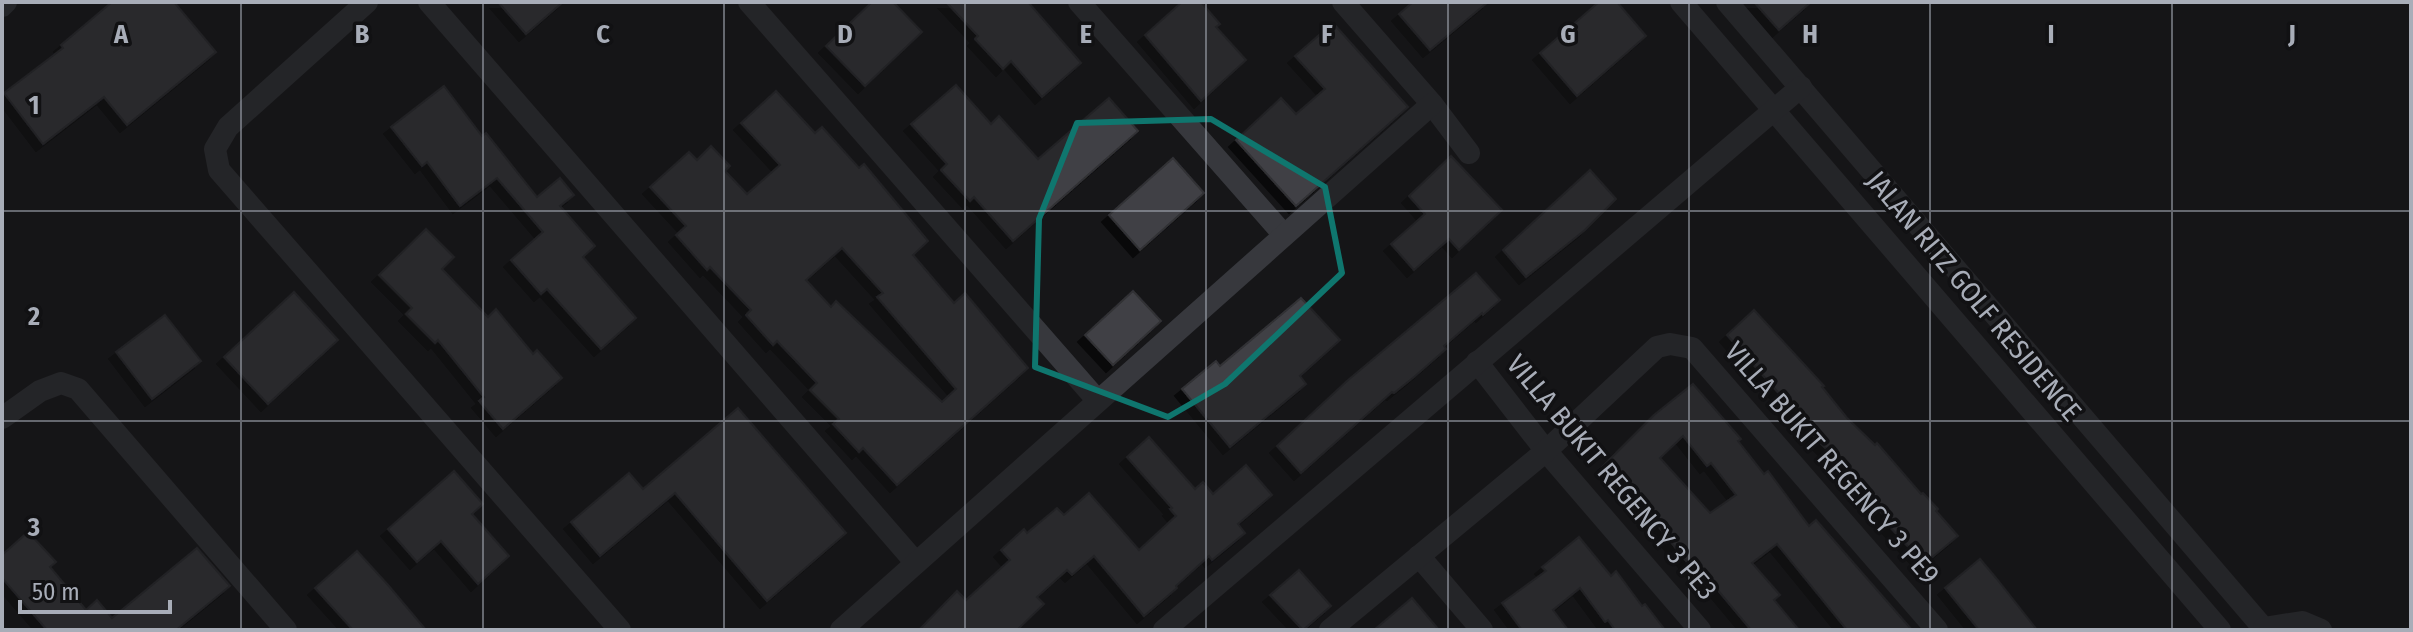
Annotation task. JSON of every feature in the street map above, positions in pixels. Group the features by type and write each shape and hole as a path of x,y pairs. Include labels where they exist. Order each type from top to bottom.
{"street":[{"path":"367,2 228,127 215,149 219,170 620,630"},
{"path":"429,2 916,563"},
{"path":"749,2 1098,401"},
{"path":"1079,2 1284,235"},
{"path":"1343,2 1432,104 1469,153"},
{"name":"JALAN RITZ GOLF RESIDENCE","path":"1681,2 2220,630"},
{"name":"JALAN RITZ GOLF RESIDENCE","path":"1727,2 2264,629"},
{"path":"1164,630 1801,87"},
{"path":"841,630 1432,104"},
{"name":"VILLA BUKIT REGENCY 3 PE9","path":"1330,630 1546,451 1657,347 1670,344 1692,348 1937,630"},
{"name":"VILLA BUKIT REGENCY 3 PE3","path":"1477,362 1546,451 1700,630"},
{"path":"2,418 40,391 61,383 78,389 286,630"},
{"path":"1419,556 1482,630"},
{"path":"2264,629 2302,622 2321,630"}],"highlighted area":[{"path":"1211,119 1325,187 1342,273 1225,384 1168,417 1035,367 1039,219 1077,123"}],"building":[{"path":"112,2 174,2 216,52 127,125 104,97 43,144 4,93 63,48 61,45"},
{"path":"498,2 563,2 526,34"},
{"path":"872,2 893,2 922,32 865,86 826,46"},
{"path":"946,2 1028,2 1081,63 1042,97 1011,61 1003,69"},
{"path":"1182,2 1201,2 1220,24 1216,27 1246,60 1201,101 1145,35"},
{"path":"1413,2 1488,2 1430,50 1399,14"},
{"path":"1599,2 1617,2 1646,36 1577,96 1540,53"},
{"path":"1754,2 1811,2 1779,30"},
{"path":"1333,23 1408,107 1296,206 1236,140 1281,98 1296,114 1325,89 1295,56"},
{"path":"956,85 991,124 999,116 1038,159 1109,98 1138,131 1013,241 974,197 970,201 941,170 947,164 911,124"},
{"path":"444,86 482,136 486,133 537,197 560,178 574,195 560,206 595,246 583,257 636,318 601,349 547,289 541,294 511,260 543,232 497,178 460,206 427,162 422,166 391,127"},
{"path":"776,91 815,133 822,127 859,168 864,164 928,241 913,255 954,303 965,293 1028,368 897,485 863,448 859,452 833,424 839,419 810,390 817,383 777,341 773,345 746,315 751,310 710,267 707,270 676,235 686,226 650,187 689,152 697,160 711,146 730,166 725,171 747,194 780,165 741,123","holes":["842,248 883,293 877,297 956,389 942,402 836,301 831,307 806,280"]},
{"path":"1451,156 1502,210 1459,250 1449,239 1414,270 1391,244 1425,214 1409,196"},
{"path":"1173,158 1204,193 1140,250 1109,215"},
{"path":"1590,170 1616,199 1585,230 1526,277 1503,250"},
{"path":"426,229 454,257 442,269 488,317 496,309 533,354 537,350 562,378 503,429 479,401 484,397 438,340 435,343 406,314 412,308 379,275"},
{"path":"1476,273 1500,300 1301,473 1277,446 1347,381"},
{"path":"1133,291 1161,321 1113,365 1085,335"},
{"path":"294,292 338,340 268,404 224,357"},
{"path":"1301,298 1340,340 1300,376 1306,384 1230,447 1182,389 1216,361 1220,366"},
{"path":"1754,310 1824,386 1847,418 1875,445 1877,443 1938,509 1936,511 1958,536 1924,564 1888,525 1890,523 1870,499 1873,497 1843,463 1814,437 1727,335"},
{"path":"165,315 201,361 152,399 116,352"},
{"path":"1693,384 1741,439 1738,441 1764,474 1768,471 1809,526 1816,520 1912,630 1847,630 1777,544 1752,563 1780,595 1774,600 1799,630 1751,630 1716,588 1711,592 1654,521 1602,467 1654,415","holes":["1683,436 1707,466 1711,463 1736,495 1710,513 1660,458"]},
{"path":"738,408 846,533 767,601 675,493 600,556 571,522 629,473 643,489"},
{"path":"1149,437 1195,489 1203,482 1213,494 1246,465 1272,495 1238,524 1245,533 1212,560 1209,556 1144,616 1094,556 1072,575 1067,570 1037,597 1044,604 1017,630 919,630 957,591 966,600 1010,560 1001,550 1024,529 1027,533 1057,508 1064,515 1089,493 1139,550 1176,516 1127,457"},
{"path":"454,471 483,504 472,514 509,556 478,584 441,541 417,562 388,529"},
{"path":"28,532 56,562 50,567 86,610 97,600 112,618 197,548 230,586 176,630 47,630 2,578 2,555"},
{"path":"1579,537 1611,576 1616,571 1665,630 1615,630 1608,620 1605,622 1580,588 1553,610 1568,630 1522,630 1502,603 1546,571 1542,567"},
{"path":"357,551 426,630 353,630 315,588"},
{"path":"1980,559 2037,630 1979,630 1945,588"},
{"path":"1299,570 1331,606 1303,630 1270,595"},
{"path":"1412,598 1439,630 1374,630"}]}
